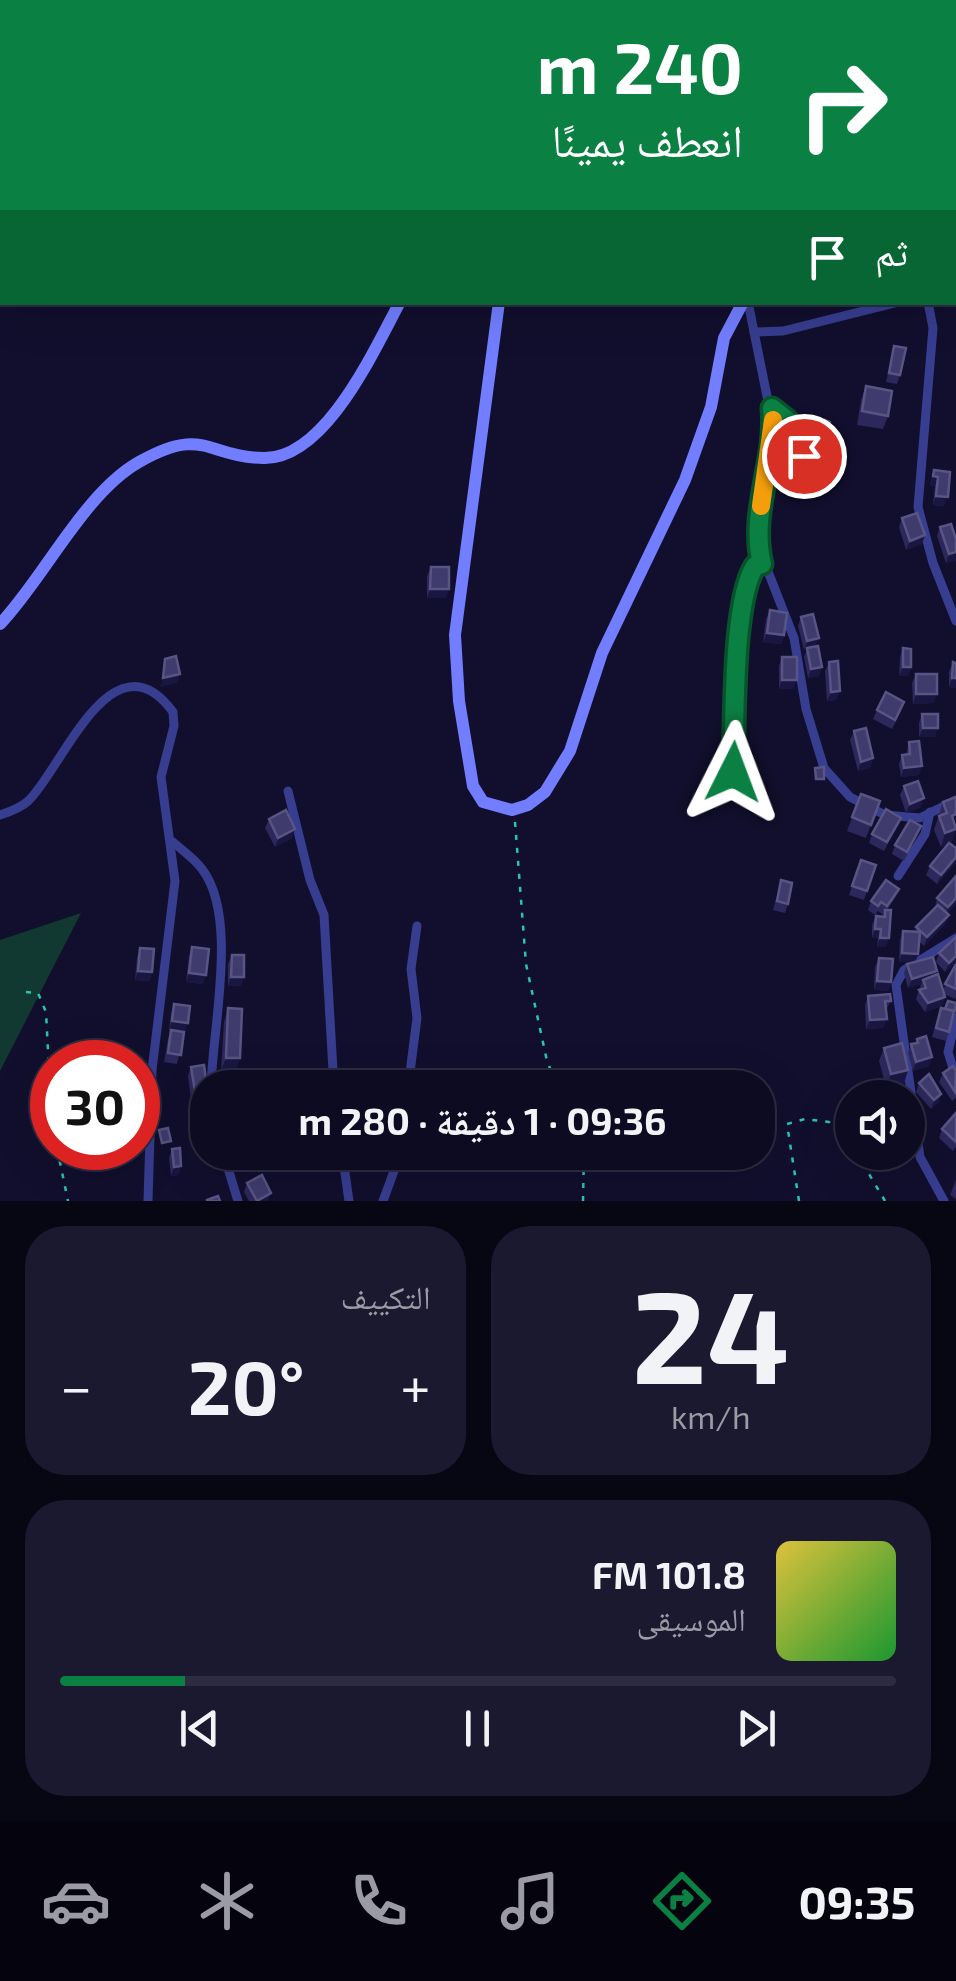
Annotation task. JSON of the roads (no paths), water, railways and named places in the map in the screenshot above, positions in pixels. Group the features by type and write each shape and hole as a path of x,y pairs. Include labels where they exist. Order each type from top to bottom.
{"street":[{"path":"0,624 100,498 133,465 176,446 197,443 264,458 304,442 337,411 398,305"},
{"path":"499,305 455,635 458,700 473,786 484,802 512,810 528,806 545,792 570,751 602,653 685,480 711,407 724,338 744,305"},
{"path":"747,305 774,426 759,520 762,564 794,638 806,709 824,768 850,797 884,815 905,820 920,818 956,800"},
{"path":"754,332 811,325 888,305"},
{"path":"929,305 933,328 918,506 932,563 956,620"},
{"path":"772,408 787,420 796,443 813,465 813,455"},
{"path":"733,772 748,576 755,566 762,564"},
{"path":"0,815 28,802 88,714 126,689 151,692 173,712 174,726 160,777 162,806 173,842 175,881 148,1118 148,1201"},
{"path":"288,791 310,880 324,915 333,1070"},
{"path":"898,876 925,834 931,810"},
{"path":"173,842 202,868 218,913 219,991 212,1070"},
{"path":"410,1070 417,1018 411,969 417,926"},
{"path":"944,1201 920,1157 896,986 904,970 956,938"},
{"path":"956,1018 948,1052 956,1078"},
{"path":"229,1170 238,1201"},
{"path":"345,1170 349,1201"},
{"path":"383,1201 395,1170"}]}
